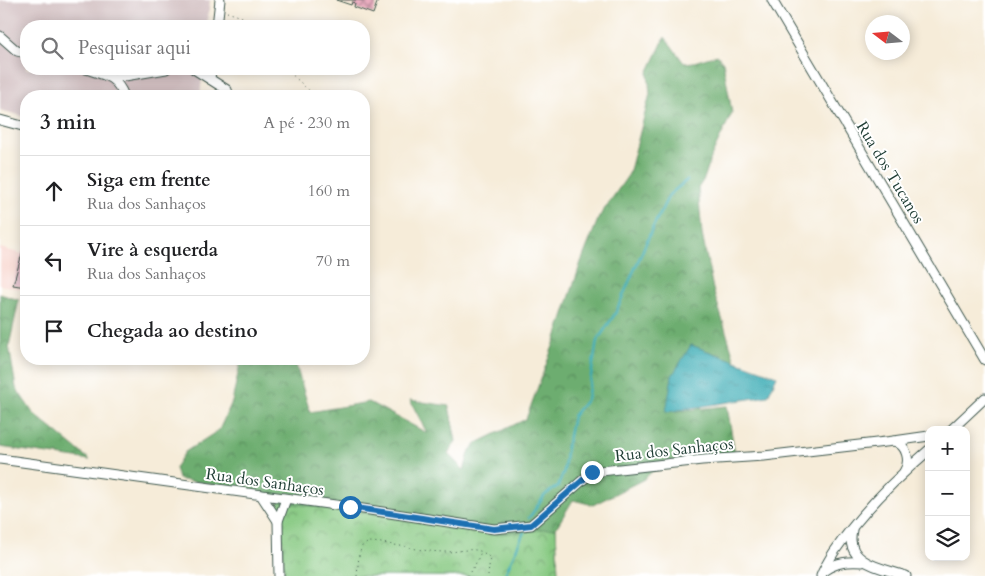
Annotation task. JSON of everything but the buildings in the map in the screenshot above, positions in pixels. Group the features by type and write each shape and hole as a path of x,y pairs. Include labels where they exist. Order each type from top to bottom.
{"street":[{"name":"Rua dos Tucanos","path":"772,0 985,360"},
{"path":"218,20 220,5"},
{"path":"0,36 17,51 20,51"},
{"path":"104,75 113,78 131,75"},
{"path":"204,75 227,90"},
{"path":"210,79 211,75"},
{"path":"113,78 121,90"},
{"path":"0,120 20,125"},
{"path":"955,426 985,398"},
{"name":"Rua dos Sanhaços","path":"0,459 350,507 494,529 531,525 592,472 702,460 764,456 925,437"},
{"path":"894,441 899,442 907,455 907,467 904,472"},
{"path":"822,574 853,527 904,472 925,454"},
{"path":"261,495 278,522"},
{"path":"279,576 278,522 286,499"},
{"path":"853,527 850,537 852,547 862,562"},
{"path":"822,574 838,563 848,561 862,562 906,576"}],"path":[{"path":"220,5 252,20"},
{"path":"292,75 309,90"},
{"path":"357,576 362,546 369,542 439,552 481,551 490,558 488,576"},
{"path":"467,576 475,565 481,551"}],"shaded area":[{"path":"0,0 210,0 208,20 20,20 20,75 202,75 201,90 20,90 20,115 0,110"},
{"path":"0,248 20,253 20,261 13,284 20,286 20,289 0,285"}],"green space":[{"path":"665,37 684,63 717,55 723,62 732,113 712,155 704,179 698,188 702,234 713,289 735,361 691,345 666,412 727,406 735,454 662,462 644,479 593,505 573,500 556,528 558,576 284,576 282,525 278,502 257,492 178,479 175,468 185,452 219,430 232,402 240,365 296,365 310,412 369,402 427,433 410,400 449,406 456,441 448,454 464,470 470,450 479,442 526,419 556,338 581,262 599,217 629,174 650,94 648,73"},
{"path":"0,294 19,300 9,346 16,388 33,413 90,460 0,447"},
{"path":"278,502 382,515 500,534 556,528 558,576 284,576 282,525"}],"water":[{"path":"691,345 777,376 768,396 666,412 672,376"}],"waterway":[{"path":"529,518 545,495 558,486 564,471 573,416 587,399 597,341 615,314 669,195 687,180"},
{"path":"506,576 506,572 524,532"}],"route":[{"path":"350,507 494,529 531,525 592,472"}]}
